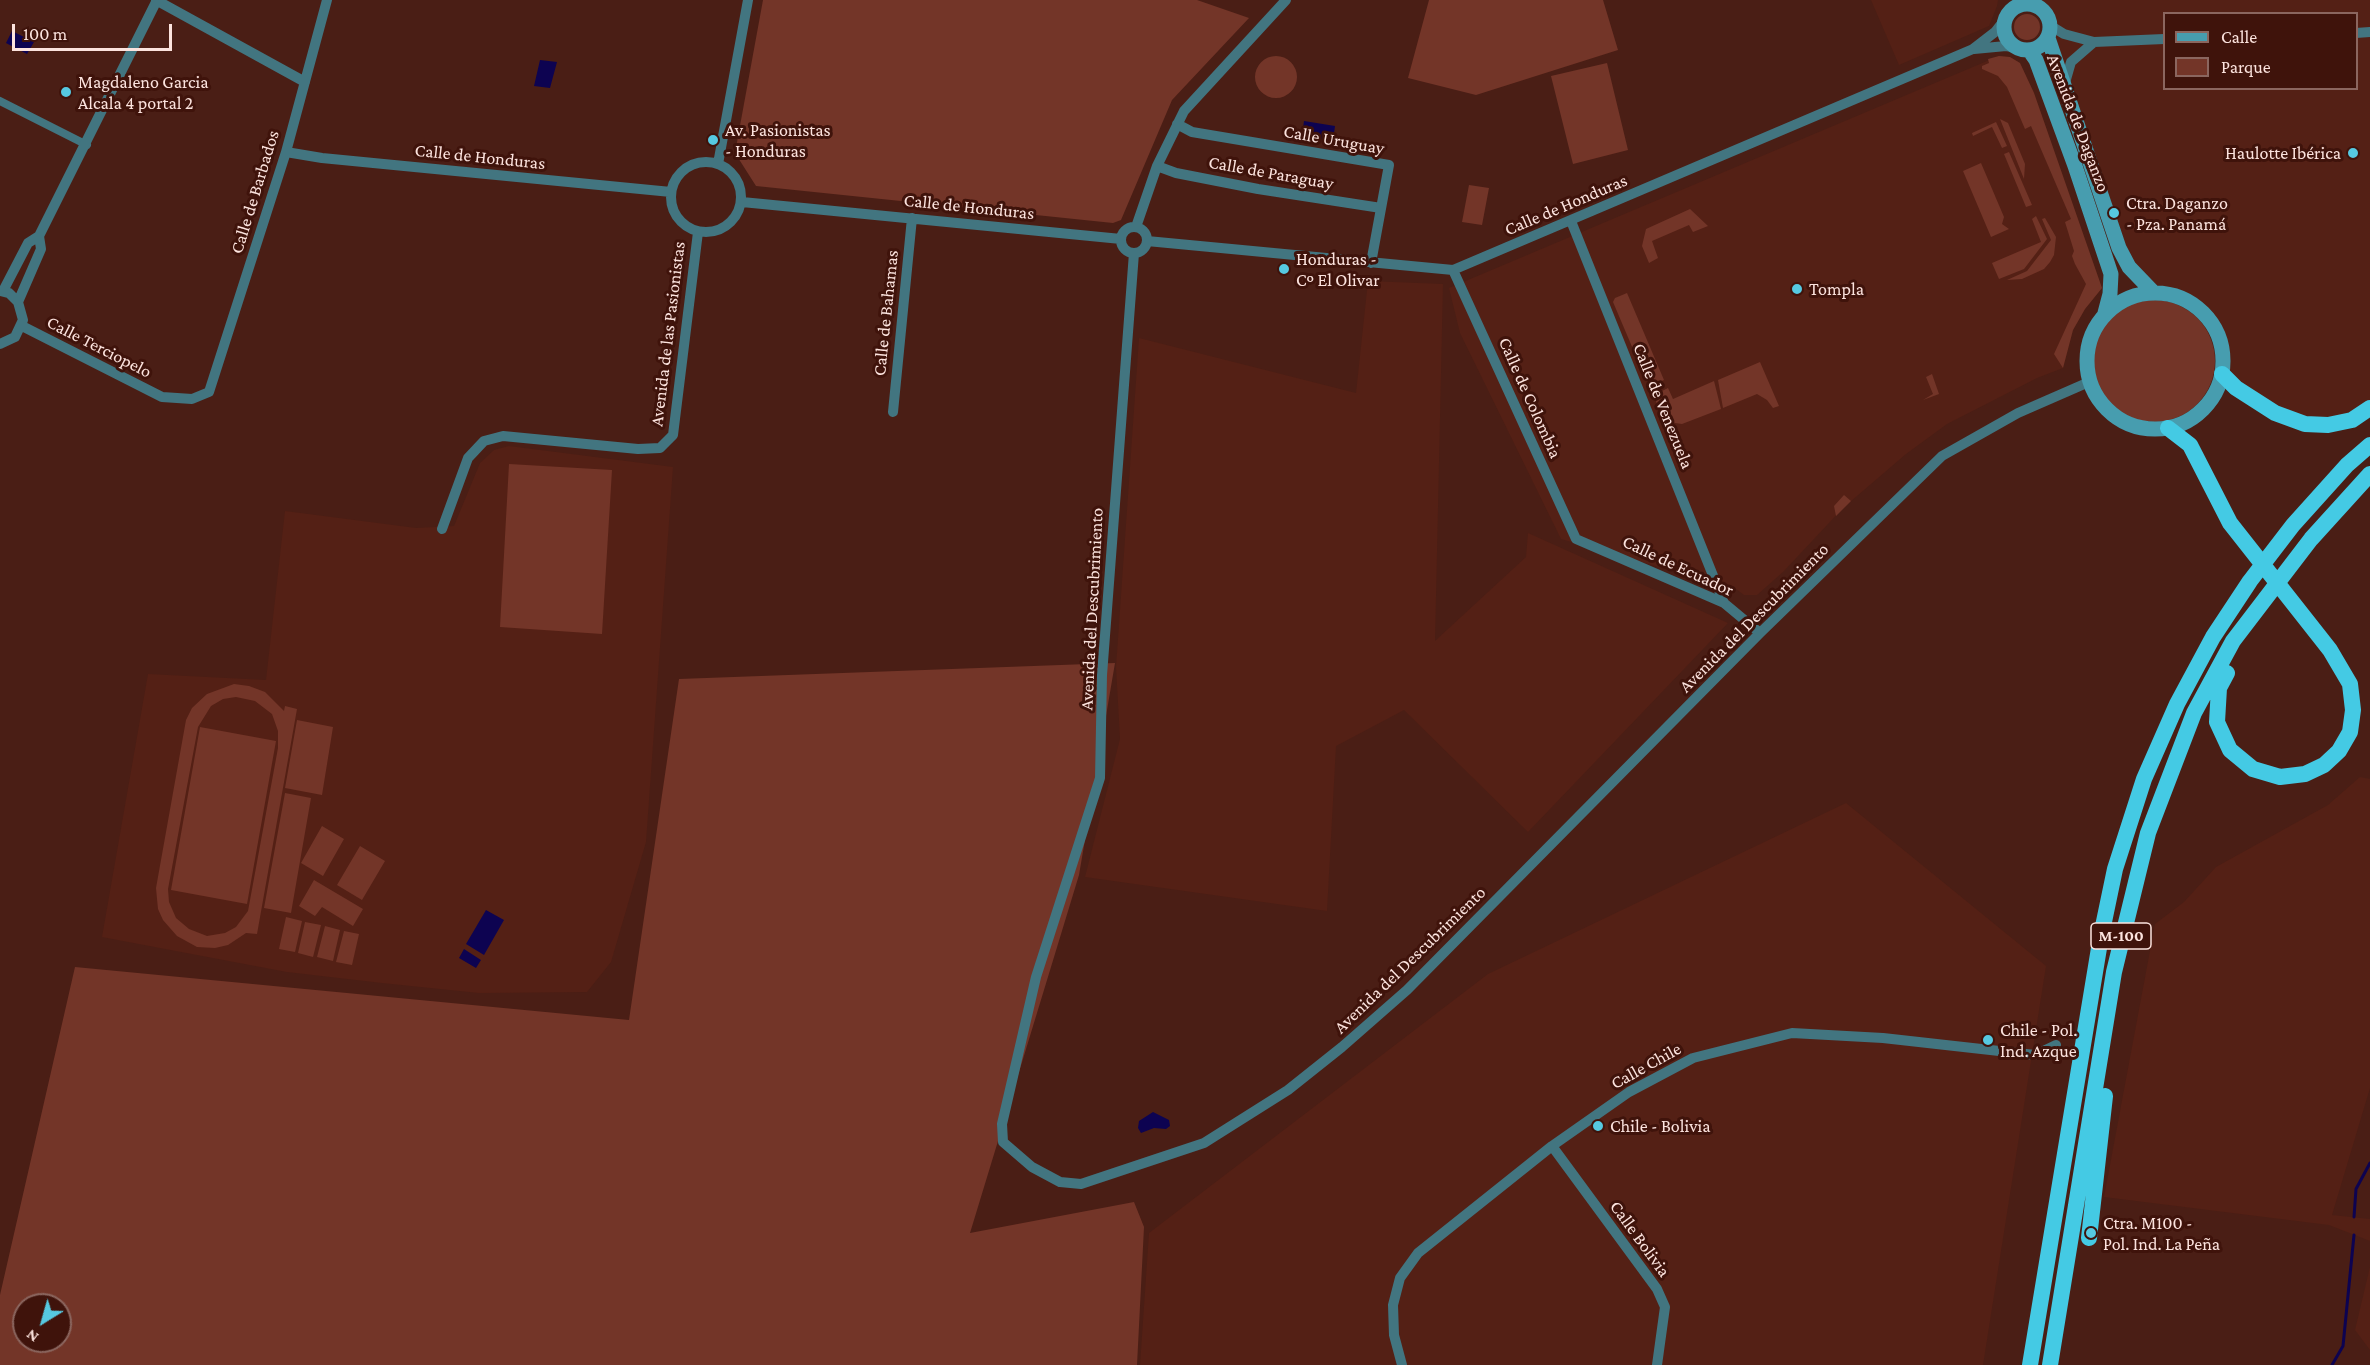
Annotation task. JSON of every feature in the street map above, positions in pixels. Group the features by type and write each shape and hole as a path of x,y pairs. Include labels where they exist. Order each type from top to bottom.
{"highway":[{"path":"2222,374 2236,388 2275,413 2305,424 2328,425 2352,420 2370,408"},
{"path":"2168,428 2190,446 2230,523 2330,650 2350,684 2353,711 2350,732 2339,751 2324,765 2305,774 2280,777 2253,769 2230,750 2217,722 2219,688 2267,598"},
{"name":"M-100","path":"2030,1365 2101,936 2115,868 2144,779 2182,694 2213,637 2250,581 2293,525 2347,465 2370,445"},
{"name":"M-100","path":"2050,1365 2114,972 2148,833 2194,713 2233,641 2311,538 2370,474"},
{"path":"2089,1238 2113,1026 2114,972"}],"main road":[{"path":"2031,2 2043,10 2049,32 2040,47 2024,49 2006,37 2011,9 2031,2"},
{"name":"Avenida de Daganzo","path":"2049,32 2119,248 2129,267 2153,292"},
{"name":"Avenida de Daganzo","path":"2024,49 2036,60 2067,144 2110,274 2110,294 2105,313"},
{"path":"2153,292 2173,294 2192,303 2207,316 2218,334 2223,354 2222,374 2218,388 2202,411 2186,422 2168,428 2152,429 2132,426 2114,416 2099,401 2089,382 2086,364 2087,345 2094,328 2105,313 2119,302 2135,295 2153,292"}],"street":[{"path":"0,344 15,337 22,326 23,314 18,302 1,291 28,243 39,236 87,145 156,0 305,82"},
{"name":"Calle de Barbados","path":"162,397 192,399 209,392 286,152 327,0"},
{"path":"718,164 748,0"},
{"path":"1136,227 1157,166 1184,111 1286,0"},
{"name":"Calle de Honduras","path":"1147,241 1453,270 1973,49 1995,32 2011,9"},
{"path":"2049,32 2094,42 2163,39"},
{"path":"2065,83 2072,62 2094,42"},
{"name":"Calle de Honduras","path":"1973,49 2006,46 2024,49"},
{"path":"0,101 87,145"},
{"name":"Calle Uruguay","path":"1177,124 1192,132 1389,165 1371,263"},
{"name":"Calle de Honduras","path":"286,152 322,158 671,192"},
{"path":"698,163 718,164 729,170 736,179 742,202 731,223 721,230 698,232 688,228 674,213 671,192 674,182 688,167 698,163"},
{"name":"Calle de Paraguay","path":"1157,166 1176,173 1258,189 1381,208"},
{"name":"Calle de Honduras","path":"742,202 1121,239"},
{"name":"Calle de Bahamas","path":"892,412 912,218"},
{"name":"Calle de Venezuela","path":"1571,221 1724,603"},
{"path":"1136,227 1146,234 1147,241 1145,247 1134,253 1128,250 1121,239 1129,228 1136,227"},
{"name":"Avenida de las Pasionistas","path":"442,529 468,458 484,441 503,436 638,449 660,448 673,435 698,232"},
{"path":"18,302 41,249 39,236"},
{"name":"Avenida del Descubrimiento","path":"1134,253 1102,675 1100,778 1036,977 1002,1124 1003,1142 1032,1167 1060,1182 1080,1184 1204,1143 1288,1090 1342,1047 1407,990 1760,633 1942,456 2018,413 2089,382"},
{"name":"Calle de Colombia","path":"1453,270 1576,539"},
{"name":"Calle Terciopelo","path":"22,326 162,397"},
{"name":"Calle de Ecuador","path":"1576,539 1724,603 1760,633"},
{"name":"Calle Chile","path":"1402,1365 1392,1319 1400,1278 1418,1253 1552,1146 1629,1092 1693,1058 1791,1033 1883,1038 2035,1055 2056,1045"},
{"name":"Calle Bolivia","path":"1552,1146 1657,1289 1665,1307 1658,1365"}],"shaded area":[{"path":"1871,0 1998,0 1989,26 1899,65"},
{"path":"2030,0 2370,0 2370,408 2305,424 2222,374 2223,353 2218,334 2207,316 2192,303 2173,294 2153,292 2129,267 2049,20 2043,10 2032,5"},
{"path":"12,31 34,42 27,54 6,43"},
{"path":"1999,56 2010,57 2020,63 2034,93 2102,288 2085,309 2073,330 2063,368 2037,378 1947,424 1906,454 1843,508 1783,572 1757,595 1744,595 1736,589 1561,539 1460,333 1449,288"},
{"path":"540,60 557,62 550,88 534,86"},
{"path":"1304,121 1335,126 1333,141 1302,136"},
{"path":"1368,281 1443,284 1435,641 1526,557 1528,533 1728,623 1528,832 1404,710 1336,746 1327,911 1085,877 1120,739 1116,667 1139,338 1356,393"},
{"path":"509,446 673,467 646,842 611,962 587,992 479,993 382,983 287,972 102,937 148,674 266,680 285,511 416,528 454,526 480,463 494,450"},
{"path":"2360,777 2370,779 2370,1088 2332,1215 2370,1219 2370,1241 2329,1225 2104,1197 2155,924 2184,902 2216,867 2328,805"},
{"path":"1846,803 2046,966 1983,1365 1140,1365 1149,1233 1488,974"},
{"path":"486,910 504,920 484,955 466,944"},
{"path":"464,949 481,960 476,968 459,958"},
{"path":"1153,1112 1169,1120 1170,1126 1166,1129 1154,1128 1141,1133 1138,1128 1139,1121"},
{"path":"2370,1267 2370,1350 2355,1330"}],"green space":[{"path":"763,0 1197,0 1249,18 1172,100 1121,220 1113,223 756,186 735,153"},
{"path":"1429,0 1603,0 1618,50 1476,95 1408,78"},
{"path":"2027,14 2036,18 2040,27 2036,36 2027,40 2018,36 2014,27 2018,18"},
{"path":"1276,56 1284,57 1291,62 1296,69 1296,85 1291,92 1284,97 1276,98 1268,97 1261,92 1256,85 1255,77 1256,69 1261,62 1268,57"},
{"path":"1999,56 2010,57 2020,63 2034,93 2102,288 2085,309 2073,330 2063,368 2054,354 2086,284 2072,256 2074,251 2065,222 2071,219 2031,126 2025,129 2007,87 1998,76 1982,69 1982,66 1989,63 1988,59"},
{"path":"1607,63 1628,150 1573,164 1551,76"},
{"path":"2000,119 2008,123 2025,164 2024,179"},
{"path":"1996,122 2007,146 2002,148 1992,127 1973,136 1972,133"},
{"path":"2009,152 2032,205 2026,207 2004,154"},
{"path":"1981,163 2004,217 2002,224 2009,229 1991,237 1963,171"},
{"path":"1469,185 1489,188 1482,225 1462,222"},
{"path":"1690,209 1708,226 1693,232 1689,225 1652,241 1658,258 1649,263 1642,246 1646,229"},
{"path":"2036,216 2047,239 2024,269 1999,279 1992,263 2041,242 2032,219"},
{"path":"2045,218 2056,237 2054,255 2050,262 2044,269 2022,279 2007,280 2027,271 2051,240 2042,219"},
{"path":"1627,293 1664,380 1655,384 1647,382 1613,302 1615,298"},
{"path":"2154,300 2177,305 2188,310 2197,318 2205,327 2210,338 2215,361 2210,384 2205,395 2197,404 2188,412 2177,417 2154,422 2131,417 2120,412 2111,404 2103,395 2098,384 2093,361 2098,338 2103,327 2111,318 2120,310 2131,305"},
{"path":"1760,362 1779,406 1773,408 1767,400 1757,394 1723,408 1718,380"},
{"path":"1932,374 1939,394 1923,400 1933,394 1926,377"},
{"path":"1714,381 1721,409 1682,424 1675,423 1660,412 1655,399 1658,393 1668,388 1673,399"},
{"path":"509,464 612,470 602,634 500,627"},
{"path":"1844,495 1851,501 1836,516 1834,506"},
{"path":"1115,663 1079,875 970,1233 1134,1202 1144,1227 1137,1365 0,1365 0,1295 75,967 629,1020 679,679"},
{"path":"234,684 249,686 265,692 284,711 285,706 297,709 257,934 246,933 228,945 215,948 197,947 177,936 163,920 158,909 156,888 186,720 192,708 207,694","holes":["236,697 255,701 272,714 278,731 278,748 248,911 236,927 225,933 207,936 189,929 176,918 169,902 168,889 198,727 211,706 223,699"]},
{"path":"297,720 333,727 322,795 285,788"},
{"path":"200,727 276,741 247,904 171,890"},
{"path":"285,793 311,798 291,913 264,908"},
{"path":"322,826 344,839 323,876 301,863"},
{"path":"360,846 385,861 362,900 337,885"},
{"path":"314,880 363,909 353,926 322,907 315,916 299,906"},
{"path":"286,917 302,921 295,952 279,949"},
{"path":"305,922 321,925 313,957 298,953"},
{"path":"325,926 340,930 333,961 317,957"},
{"path":"344,931 359,934 352,965 336,962"}],"waterway":[{"path":"2354,1217 2356,1189 2370,1163"},
{"path":"2332,1365 2343,1346 2354,1235"}],"place":[{"name":"Magdaleno Garcia Alcala 4 portal 2","path":"66,92"},
{"name":"Av. Pasionistas - Honduras","path":"713,140"},
{"name":"Haulotte Ibérica","path":"2353,153"},
{"name":"Ctra. Daganzo - Pza. Panamá","path":"2114,213"},
{"name":"Honduras - Cº El Olivar","path":"1284,269"},
{"name":"Tompla","path":"1797,289"},
{"name":"Chile - Pol. Ind. Azque","path":"1988,1040"},
{"name":"Chile - Bolivia","path":"1598,1126"},
{"name":"Ctra. M100 - Pol. Ind. La Peña","path":"2091,1233"}]}
